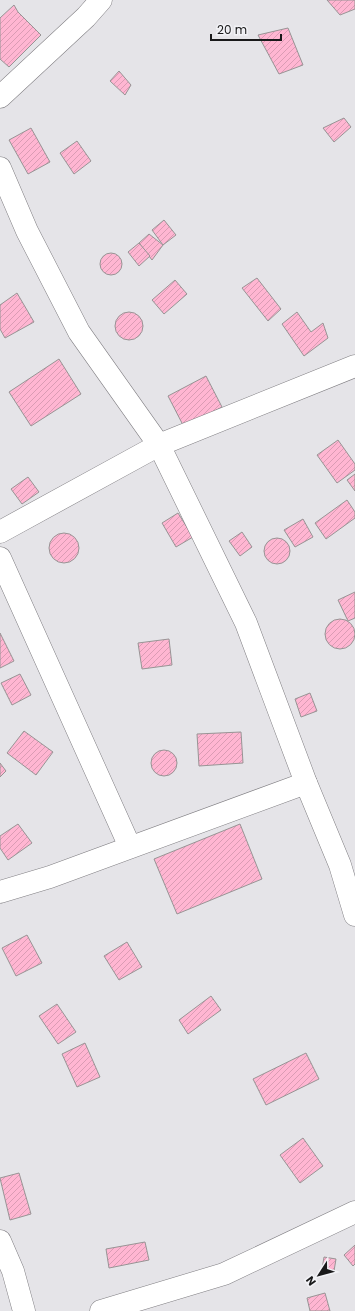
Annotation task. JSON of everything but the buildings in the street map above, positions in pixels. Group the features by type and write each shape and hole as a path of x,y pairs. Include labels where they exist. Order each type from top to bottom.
{"street":[{"path":"0,97 86,17 101,0"},
{"path":"0,168 27,231 79,332 159,445 246,623 306,782 340,865 355,915"},
{"path":"0,532 159,445 355,366"},
{"path":"0,558 130,847"},
{"path":"0,892 50,877 306,782"},
{"path":"101,1311 224,1274 355,1212"},
{"path":"0,1241 13,1271 24,1311"}]}
